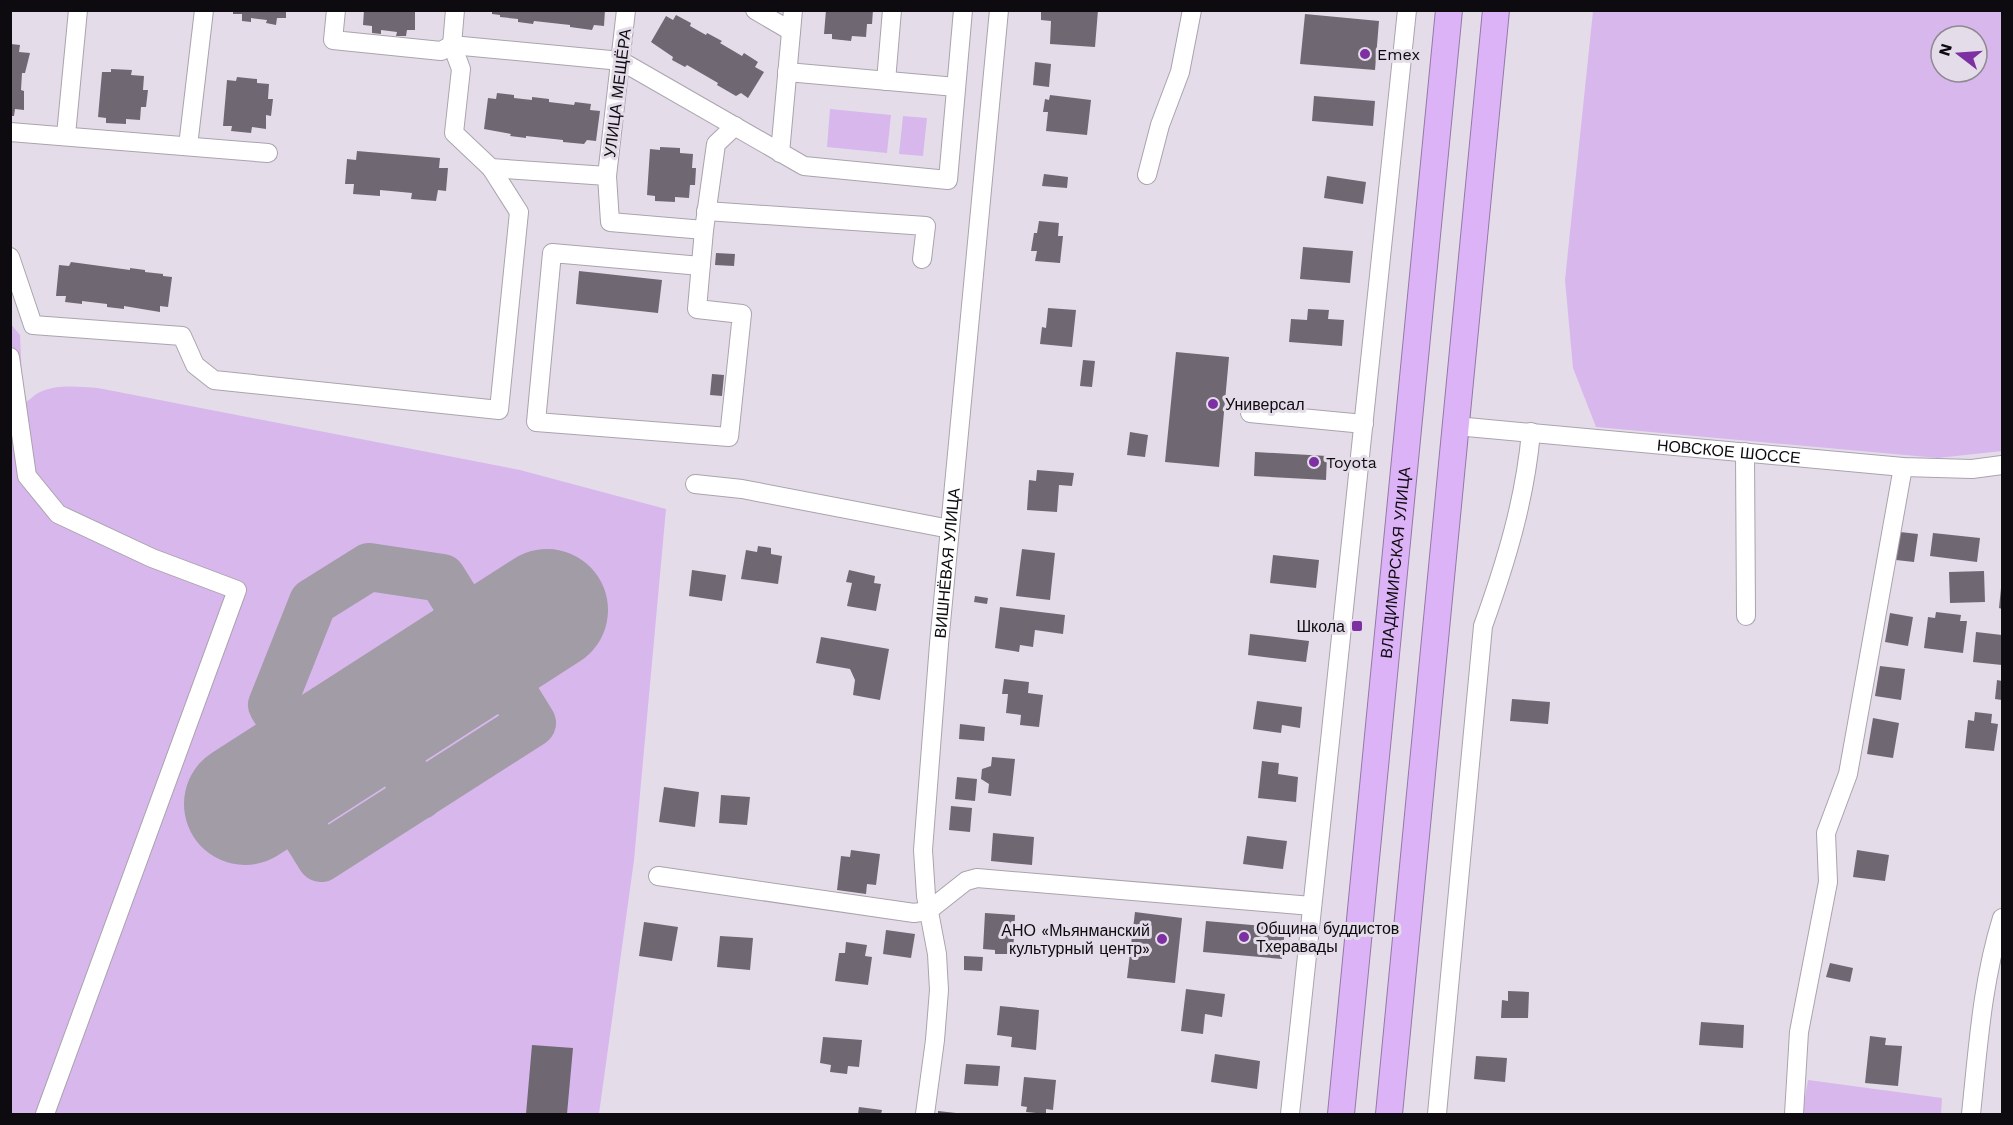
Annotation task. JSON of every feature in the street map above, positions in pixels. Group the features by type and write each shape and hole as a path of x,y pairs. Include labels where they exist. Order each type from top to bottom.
{"highway":[{"name":"ВЛАДИМИРСКАЯ УЛИЦА","path":"1341,1114 1449,10"},
{"path":"1389,1114 1496,10"}],"street":[{"path":"66,135 78,10"},
{"path":"188,146 204,10"},
{"path":"336,10 333,40 441,51 452,45 621,61 804,166 948,180 963,10"},
{"path":"10,257 33,325 182,336 195,365 214,380 499,410 519,212 491,168 454,133 461,69 452,45 455,10"},
{"name":"УЛИЦА МЕЩЁРА","path":"626,10 607,176 610,222 704,230"},
{"path":"755,10 791,31"},
{"path":"780,153 793,10"},
{"path":"886,81 892,10"},
{"name":"ВИШНЁВАЯ УЛИЦА","path":"925,1114 936,1040 939,990 937,954 928,911 923,850 950,530 999,10"},
{"path":"1147,175 1160,125 1180,72 1192,10"},
{"path":"1290,1114 1407,10"},
{"path":"787,72 956,87"},
{"path":"700,266 552,253 536,422 729,437 742,314 697,309 706,212 716,144 735,126"},
{"path":"10,132 268,153"},
{"path":"491,168 607,176"},
{"path":"706,212 926,226 922,259"},
{"path":"10,357 27,476 58,514 152,558 237,590 45,1114"},
{"path":"1250,413 1364,424"},
{"name":"НОВСКОЕ ШОССЕ","path":"1456,426 1902,466 1972,469 2002,465"},
{"path":"1437,1114 1483,626 1504,568 1518,513 1528,470 1531,432"},
{"path":"1745,452 1746,616"},
{"path":"1794,1114 1799,1032 1828,882 1826,833 1848,774 1902,466"},
{"path":"695,484 741,489 950,530"},
{"path":"658,876 914,913 928,911 966,881 977,878 1312,906"},
{"path":"1971,1114 1985,987 2002,918"}],"shaded area":[{"path":"1593,11 2002,11 2002,451 1938,458 1596,427 1573,368 1565,280"},
{"path":"830,109 891,115 887,153 827,147"},
{"path":"903,116 927,118 923,156 899,154"},
{"path":"10,323 20,335 23,403 40,392 54,388 98,388 520,470 666,509 634,860 599,1114 11,1114"},
{"path":"1808,1080 1942,1098 1941,1114 1802,1114"}],"building":[{"path":"233,10 286,10 286,18 277,18 276,25 266,23 267,20 251,18 251,22 242,21 242,14 233,14"},
{"path":"364,10 415,11 415,30 407,30 406,36 396,36 397,32 381,30 381,34 372,33 372,26 363,25"},
{"path":"492,10 605,10 604,26 594,25 592,30 534,21 533,24 518,22 518,19 492,14"},
{"path":"826,10 873,10 872,24 867,24 866,37 852,36 851,41 832,39 832,34 824,34"},
{"path":"1041,10 1098,10 1095,47 1050,44 1051,21 1041,20"},
{"path":"1305,14 1379,21 1375,70 1300,64"},
{"path":"676,15 691,23 690,26 722,41 720,43 742,56 744,53 758,62 755,67 764,72 748,98 741,93 736,96 687,65 685,67 672,60 673,57 651,42 666,16 673,20"},
{"path":"11,44 20,45 19,52 30,53 25,73 22,73 21,90 24,91 24,110 15,109 14,116 10,116"},
{"path":"1035,62 1051,64 1049,87 1033,85"},
{"path":"111,69 132,70 131,75 144,76 143,90 148,90 146,107 141,107 140,120 126,119 126,124 106,123 106,118 98,117 102,72 111,72"},
{"path":"237,77 257,79 257,83 269,84 268,99 273,99 271,116 266,115 266,129 252,127 251,133 231,131 232,126 223,126 227,80 236,81"},
{"path":"497,93 514,95 514,98 532,100 532,97 574,105 575,102 591,104 590,110 600,111 596,141 587,140 584,144 563,142 563,140 510,136 511,134 484,129 488,98 496,99"},
{"path":"1050,95 1091,100 1087,135 1046,131 1048,112 1043,112 1045,99 1049,100"},
{"path":"1314,96 1375,101 1373,126 1312,121"},
{"path":"660,147 680,148 680,153 693,154 692,168 696,168 695,185 690,185 689,198 675,197 675,202 655,201 655,196 647,195 650,149 660,150"},
{"path":"357,151 440,158 439,168 448,168 446,191 438,190 436,201 411,199 412,193 380,190 380,196 353,194 354,184 345,184 347,159 356,160"},
{"path":"1044,174 1068,177 1067,188 1042,186"},
{"path":"1327,176 1366,182 1363,204 1324,198"},
{"path":"1039,221 1059,223 1058,236 1063,236 1060,263 1035,261 1037,251 1031,251"},
{"path":"1303,247 1353,251 1350,283 1300,279"},
{"path":"716,253 735,254 734,266 715,265"},
{"path":"71,262 145,270 145,272 172,277 168,307 160,306 160,312 124,306 124,309 107,307 107,304 82,301 82,304 65,302 66,296 56,296 59,265 69,266"},
{"path":"579,271 662,280 658,313 576,304"},
{"path":"1048,308 1076,310 1072,347 1040,344 1042,327 1046,328"},
{"path":"1308,309 1329,310 1328,319 1344,320 1342,346 1289,342 1291,319 1307,320"},
{"path":"1176,352 1229,357 1219,467 1165,462"},
{"path":"1083,360 1095,361 1092,387 1080,386"},
{"path":"712,374 724,375 722,396 710,395"},
{"path":"1130,432 1148,435 1145,457 1127,455"},
{"path":"1255,452 1327,456 1326,480 1254,476"},
{"path":"1037,470 1074,473 1072,486 1059,485 1057,512 1027,510 1029,480 1036,481"},
{"path":"1900,532 1918,534 1914,562 1896,560"},
{"path":"1933,533 1980,538 1977,562 1930,556"},
{"path":"758,546 771,548 771,554 782,556 778,584 741,579 746,550 757,552"},
{"path":"1022,549 1055,553 1050,600 1016,596"},
{"path":"1273,555 1319,560 1316,588 1270,583"},
{"path":"692,570 726,575 722,601 689,596"},
{"path":"849,570 875,576 874,583 881,584 876,611 847,606 852,583 846,582"},
{"path":"1984,571 1985,602 1950,603 1949,572"},
{"path":"2002,589 2002,609 1999,608"},
{"path":"975,596 988,598 987,604 974,602"},
{"path":"1000,607 1065,615 1063,634 1035,630 1033,647 1020,645 1019,652 995,648"},
{"path":"1936,612 1961,615 1960,621 1967,621 1963,653 1924,648 1928,617 1935,618"},
{"path":"1890,613 1913,617 1908,646 1885,642"},
{"path":"1976,632 2002,635 2002,665 1973,662"},
{"path":"1250,634 1309,641 1306,662 1248,655"},
{"path":"821,637 889,649 880,700 853,695 855,680 850,669 816,663"},
{"path":"1880,666 1905,669 1901,700 1875,696"},
{"path":"1004,679 1029,682 1028,693 1043,695 1039,727 1020,725 1021,715 1006,713 1008,694 1002,694"},
{"path":"1997,680 2002,681 2002,700 1995,699"},
{"path":"1512,699 1550,702 1548,724 1510,721"},
{"path":"1257,701 1302,707 1300,728 1282,725 1281,733 1253,729"},
{"path":"1975,712 1992,714 1991,723 1998,724 1994,751 1965,748 1968,720 1974,721"},
{"path":"1873,718 1899,723 1893,758 1867,754"},
{"path":"960,724 985,727 984,741 959,739"},
{"path":"992,757 1015,759 1011,796 988,793 989,784 981,779 982,769 991,766"},
{"path":"1262,761 1279,763 1278,774 1298,777 1296,802 1258,798"},
{"path":"957,777 977,779 975,801 955,799"},
{"path":"664,787 699,792 695,827 659,822"},
{"path":"721,795 750,797 747,825 719,823"},
{"path":"951,806 972,808 970,832 949,830"},
{"path":"993,833 1034,837 1032,865 991,861"},
{"path":"1247,836 1287,841 1283,869 1243,864"},
{"path":"851,850 880,854 876,885 867,884 866,894 837,890 841,856 850,857"},
{"path":"1857,850 1889,855 1885,881 1853,877"},
{"path":"1135,912 1182,918 1175,983 1127,978"},
{"path":"985,913 1015,915 1013,954 995,954 995,950 983,949"},
{"path":"1206,921 1285,928 1282,959 1203,952"},
{"path":"644,922 678,927 672,961 639,956"},
{"path":"886,930 915,934 911,958 883,954"},
{"path":"720,936 753,938 750,970 717,967"},
{"path":"846,942 867,945 865,956 872,957 868,985 835,981 839,953 845,953"},
{"path":"964,956 983,957 982,971 964,970"},
{"path":"1830,963 1853,968 1850,982 1826,977"},
{"path":"1186,989 1225,994 1222,1017 1205,1014 1203,1034 1181,1031"},
{"path":"1508,991 1529,992 1528,1018 1501,1018 1502,1000 1508,1001"},
{"path":"1000,1006 1039,1010 1036,1050 1011,1047 1012,1037 997,1035"},
{"path":"1701,1022 1744,1025 1743,1048 1699,1045"},
{"path":"1870,1036 1886,1038 1885,1045 1902,1046 1898,1086 1865,1083"},
{"path":"823,1037 862,1040 859,1067 848,1066 847,1074 830,1072 831,1065 820,1063"},
{"path":"532,1045 573,1048 567,1114 526,1114"},
{"path":"1215,1054 1260,1061 1257,1089 1211,1082"},
{"path":"1476,1056 1507,1058 1505,1082 1474,1079"},
{"path":"966,1064 1000,1066 998,1086 964,1084"},
{"path":"1024,1077 1056,1080 1053,1110 1046,1109 1046,1114 1026,1112 1027,1107 1021,1106"},
{"path":"859,1107 882,1110 881,1114 858,1114"},
{"path":"938,1111 956,1113 956,1114 938,1114"}],"taxiway":[{"path":"275,784 321,858 532,723 442,578 369,567 313,602 272,705 307,763"},
{"path":"374,722 419,796"}],"runway":[{"path":"245,804 547,610"}],"place":[{"name":"Emex","path":"1365,54"},
{"name":"Универсал","path":"1213,404"},
{"name":"Toyota","path":"1314,462"},
{"name":"Школа","path":"1357,626"},
{"name":"Община буддистов Тхеравады","path":"1244,937"},
{"name":"АНО «Мьянманский культурный центр»","path":"1162,939"}]}
